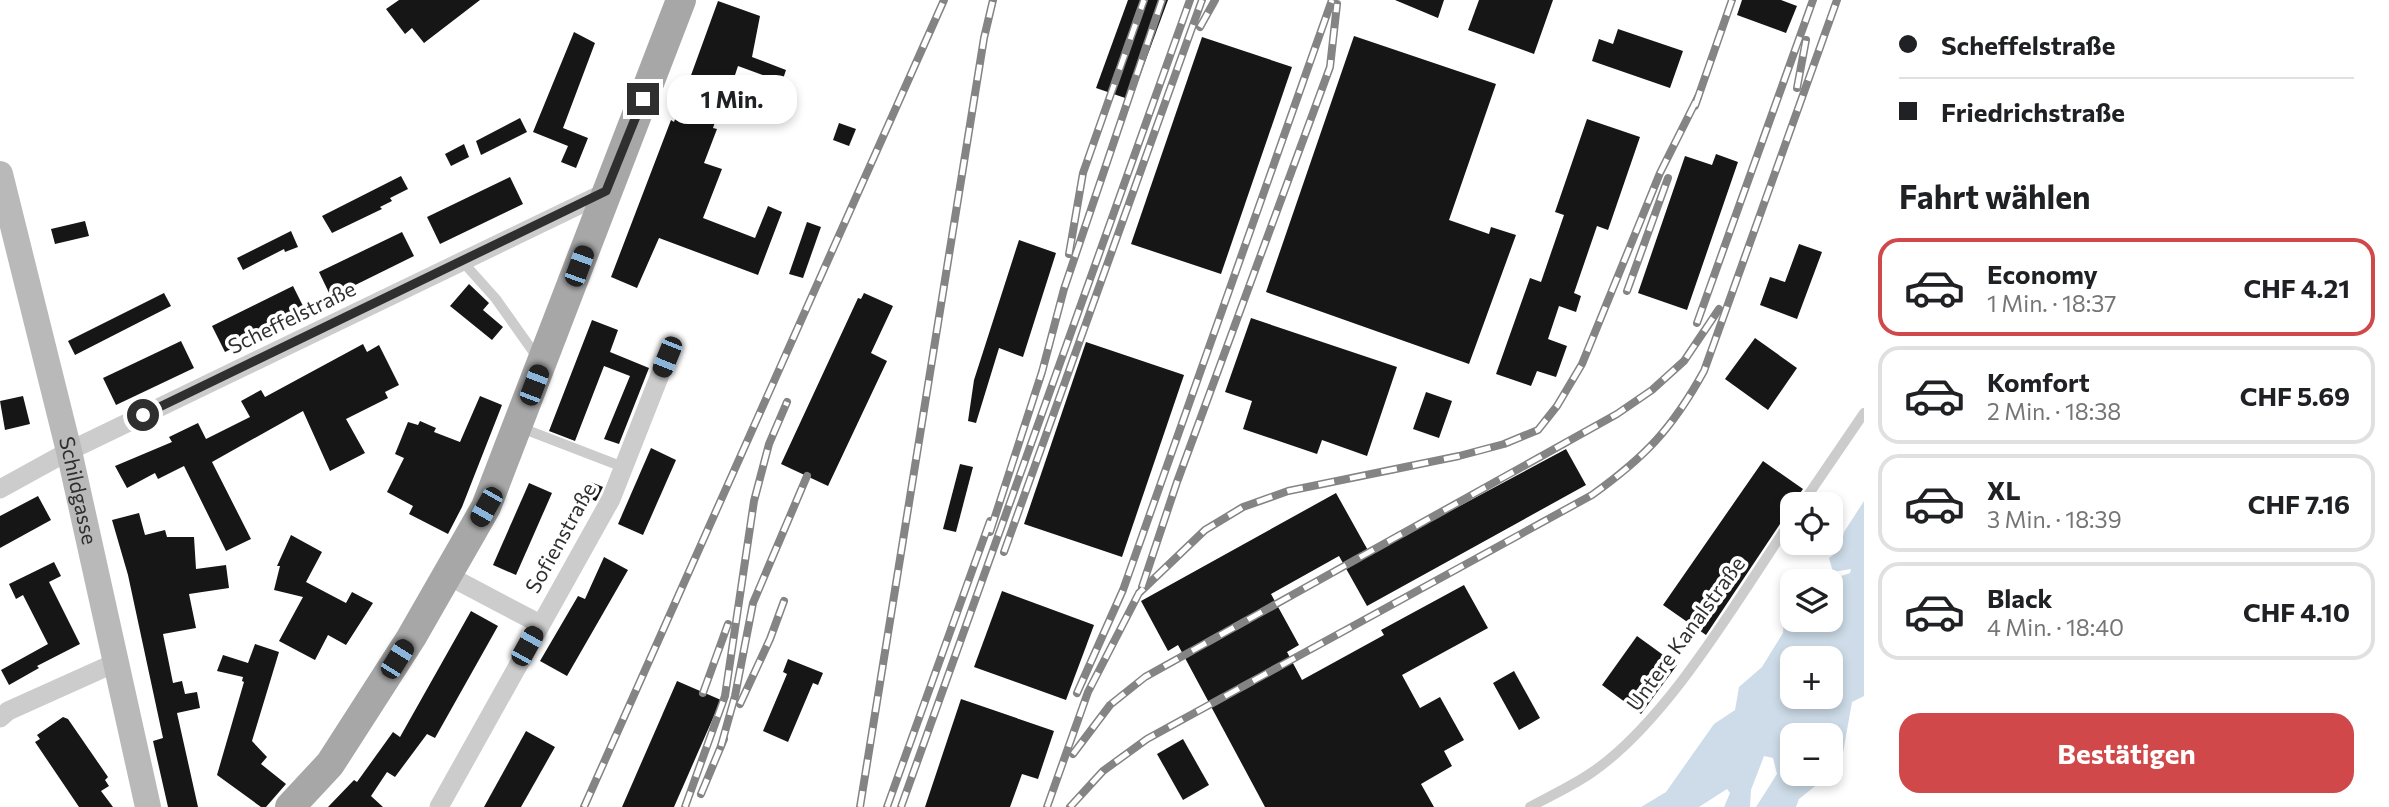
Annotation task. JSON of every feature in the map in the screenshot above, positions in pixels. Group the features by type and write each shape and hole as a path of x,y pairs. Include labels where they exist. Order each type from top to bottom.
{"main road":[{"path":"290,807 330,764 486,507 681,0"}],"street":[{"name":"Schildgasse","path":"0,174 69,451 148,807"},
{"name":"Scheffelstraße","path":"0,489 69,451 606,191"},
{"name":"Sofienstraße","path":"439,807 591,538 667,357"},
{"path":"447,575 540,624"},
{"path":"0,718 8,711 117,662"}],"lane":[{"path":"462,261 496,299 542,364"},
{"path":"1810,492 1864,414"},
{"path":"518,426 623,467"},
{"name":"Untere Kanalstraße","path":"1530,807 1591,773 1644,727 1697,658 1780,537"}],"water":[{"path":"1864,501 1864,696 1852,702 1843,753 1843,723 1780,723 1780,786 1815,786 1799,799 1796,807 1756,807 1777,774 1773,758 1764,756 1751,790 1750,807 1724,807 1730,793 1727,789 1699,807 1641,807 1666,792 1714,724 1735,710 1739,687 1762,667 1783,632 1843,632 1843,575 1850,573 1851,569 1832,569 1829,558 1843,555 1843,536"}],"building":[{"path":"399,0 480,0 424,43 412,28 405,34 386,9"},
{"path":"1128,0 1168,0 1131,100 1096,88"},
{"path":"1395,0 1444,0 1438,18"},
{"path":"1479,0 1553,0 1534,54 1468,30"},
{"path":"1742,0 1781,0 1797,6 1786,33 1737,15"},
{"path":"718,1 760,16 752,57 786,70 782,82 738,66 729,93 725,92 713,128 717,129 704,163 722,169 703,218 755,238 768,206 782,212 758,275 659,238 637,288 611,277 671,120 674,122"},
{"path":"1618,29 1683,51 1670,88 1592,61 1599,39 1613,44"},
{"path":"574,32 595,43 563,128 588,138 576,168 561,162 568,146 533,132"},
{"path":"1354,36 1496,84 1449,220 1489,234 1491,227 1516,235 1469,364 1266,292"},
{"path":"1202,37 1292,67 1221,274 1131,244"},
{"path":"520,118 527,132 481,155 476,141"},
{"path":"1587,119 1640,137 1608,230 1597,226 1574,293 1581,296 1576,312 1559,306 1548,339 1567,346 1556,377 1537,371 1531,386 1496,374 1530,278 1541,282 1564,215 1555,212"},
{"path":"839,123 856,129 849,146 833,140"},
{"path":"464,144 469,157 451,166 445,154"},
{"path":"1716,154 1738,162 1687,310 1638,293 1685,156 1712,165"},
{"path":"401,176 408,189 390,198 392,201 380,207 382,209 332,233 322,216"},
{"path":"510,177 523,204 440,244 427,217"},
{"path":"85,221 89,236 55,244 51,229"},
{"path":"807,222 821,227 803,278 789,274"},
{"path":"291,231 298,247 285,252 284,249 243,270 237,258"},
{"path":"402,232 414,256 331,297 319,272"},
{"path":"1019,240 1056,253 1023,357 999,348 976,423 968,421 974,380"},
{"path":"1799,244 1822,252 1797,319 1760,305 1770,277 1785,282"},
{"path":"469,284 489,303 483,310 503,327 492,340 450,306"},
{"path":"293,286 306,312 225,352 212,326"},
{"path":"164,293 171,306 75,355 68,341"},
{"path":"864,293 893,306 871,353 887,361 828,486 781,464 858,298 861,299"},
{"path":"1251,318 1397,367 1367,456 1322,440 1317,454 1243,429 1252,401 1225,392"},
{"path":"592,320 618,330 610,352 649,368 619,444 604,439 630,376 604,366 575,441 549,431"},
{"path":"1755,338 1797,368 1768,410 1725,379"},
{"path":"181,341 194,368 116,405 103,378"},
{"path":"1086,342 1184,375 1122,557 1024,524"},
{"path":"363,344 367,352 379,345 399,385 385,392 388,398 346,419 365,453 330,471 303,411 212,462 251,539 226,551 184,466 158,479 155,473 127,488 115,466 172,442 169,437 198,423 206,439 250,417 241,401 261,390 265,397"},
{"path":"1426,392 1452,401 1439,438 1413,429"},
{"path":"23,396 30,424 5,430 0,401"},
{"path":"480,396 502,405 462,507 448,534 409,514 413,506 387,492 404,458 395,454 408,422 418,425 420,421 436,428 434,432 460,442"},
{"path":"651,448 676,460 643,535 618,524"},
{"path":"1566,449 1586,485 1367,606 1339,556 1271,594 1299,645 1287,652 1302,680 1384,635 1381,630 1464,585 1488,628 1402,675 1420,708 1440,697 1464,740 1444,751 1452,766 1421,784 1434,807 1265,807 1178,645 1168,651 1141,601 1336,493 1370,554"},
{"path":"1763,461 1803,489 1801,492 1780,492 1780,524 1706,635 1663,605"},
{"path":"960,464 973,467 956,532 943,529"},
{"path":"591,482 603,487 596,501 585,497"},
{"path":"529,483 552,493 516,575 493,565"},
{"path":"38,496 51,520 0,548 0,516"},
{"path":"139,513 145,535 165,530 167,537 194,537 196,569 226,565 229,588 189,594 196,628 163,634 173,683 182,681 185,694 197,692 200,708 177,713 198,807 168,807 153,741 163,738 128,575 112,520"},
{"path":"291,535 322,552 306,582 346,603 352,592 373,603 346,645 328,635 315,660 279,641 303,597 274,590 280,566 277,566"},
{"path":"604,557 628,570 567,676 540,661 578,596 585,599"},
{"path":"54,562 61,576 49,582 80,644 37,666 39,668 9,685 1,670 48,644 23,595 16,599 9,584"},
{"path":"1002,591 1094,625 1066,700 974,667"},
{"path":"471,611 498,626 435,738 427,734 395,777 387,772 371,796 383,807 328,807 354,780 357,782 393,732 400,737"},
{"path":"1637,636 1677,665 1641,714 1602,685"},
{"path":"255,644 279,652 252,741 267,757 261,764 286,784 266,807 261,807 217,775 244,682 243,677 217,671 223,655 248,663"},
{"path":"788,659 823,673 818,685 813,683 788,742 763,731 787,674 783,672"},
{"path":"1514,671 1540,718 1519,730 1493,683"},
{"path":"677,681 721,700 674,807 622,807"},
{"path":"961,699 1054,731 1038,779 1022,774 1010,807 925,807"},
{"path":"63,717 68,719 108,777 105,780 109,786 101,791 113,807 79,807 35,742 40,739 37,735"},
{"path":"526,731 555,747 521,807 484,807"},
{"path":"1183,739 1209,785 1183,800 1157,754"}],"railway":[{"path":"584,807 944,0"},
{"path":"860,807 984,38 993,0"},
{"path":"1069,254 1083,173 1144,0"},
{"path":"990,532 1042,372 1064,289 1162,0"},
{"path":"901,807 1190,0"},
{"path":"1004,552 1202,0"},
{"path":"1200,27 1215,0"},
{"path":"1077,693 1123,590 1332,0"},
{"path":"1695,106 1732,0"},
{"path":"1697,323 1813,0"},
{"path":"1070,807 1103,771 1147,739 1592,495 1627,468 1656,440 1680,410 1704,371 1837,0"},
{"path":"1142,587 1177,482 1330,67 1337,4"},
{"path":"1797,88 1806,40"},
{"path":"1047,807 1088,692 1139,593 1205,530 1243,507 1288,491 1459,456 1504,444 1538,430 1557,406 1582,364 1660,173 1698,97"},
{"path":"1627,291 1668,178"},
{"path":"1073,754 1110,705 1145,677 1617,414 1652,390 1684,361 1719,309"},
{"path":"685,807 725,696 754,501 769,444 787,402"},
{"path":"721,746 735,696 753,603 807,476"},
{"path":"887,807 990,521"},
{"path":"740,704 784,601"},
{"path":"703,693 728,624"},
{"path":"701,794 724,739"}],"route":[{"path":"143,415 606,191 643,99"}]}
